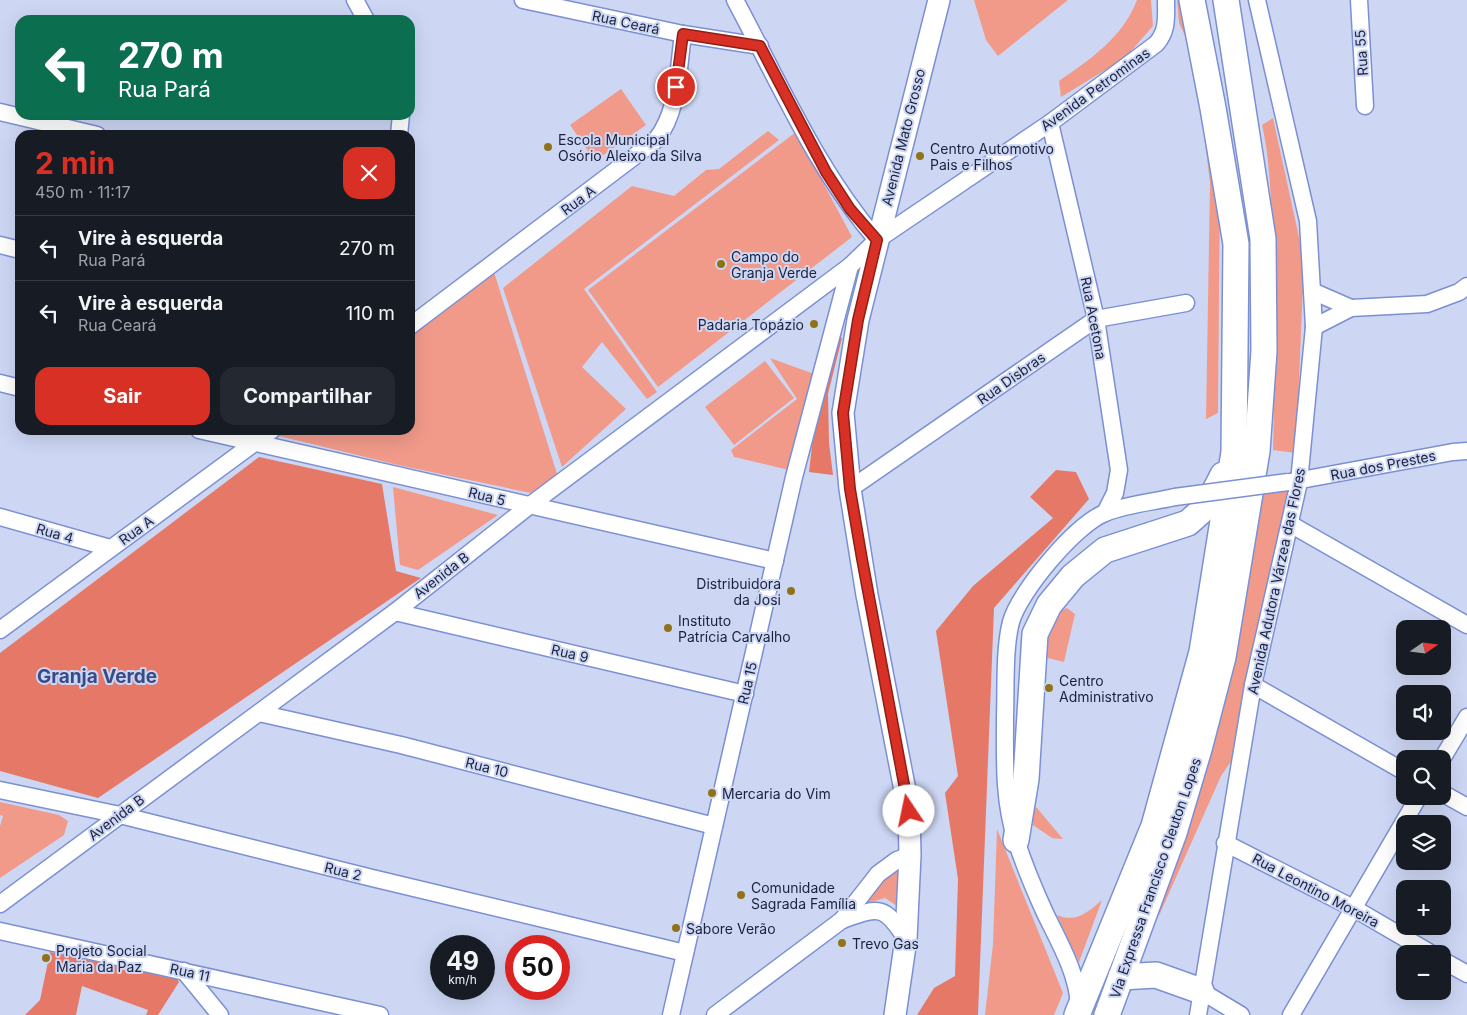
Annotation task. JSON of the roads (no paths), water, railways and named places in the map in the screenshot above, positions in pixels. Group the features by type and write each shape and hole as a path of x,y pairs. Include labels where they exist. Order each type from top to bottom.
{"highway":[{"name":"Via Expressa Francisco Cleuton Lopes","path":"1078,1012 1154,826 1202,652 1234,452 1236,244 1214,108 1192,0"},
{"name":"Via Expressa Francisco Cleuton Lopes","path":"1107,1015 1174,833 1200,749 1223,656 1258,451 1264,350 1263,239 1226,0"},
{"path":"1016,840 1026,779 1035,634 1049,605 1073,576 1105,550 1188,523 1207,506 1234,452"},
{"path":"1121,977 1156,975 1202,991"}],"main road":[{"name":"Avenida Mato Grosso","path":"895,1015 906,939 910,855 909,811 850,489 843,413 858,320 938,0"}],"street":[{"path":"355,0 363,15"},
{"name":"Rua Ceará","path":"523,0 683,34 760,46"},
{"path":"735,0 826,172 850,209 877,240"},
{"name":"Avenida Petrominas","path":"877,240 1050,123 1162,38 1167,24 1166,0"},
{"name":"Avenida Adutora Várzea das Flores","path":"1198,1015 1225,843 1253,685 1290,524 1293,482 1314,328 1308,221 1257,0"},
{"name":"Rua 55","path":"1359,0 1365,106"},
{"name":"Rua A","path":"415,322 656,140 667,124 674,105 683,34"},
{"path":"0,112 15,116"},
{"path":"34,120 76,130"},
{"name":"Rua Acetona","path":"1050,123 1096,319 1119,470 1115,493 1104,513"},
{"name":"Avenida B","path":"0,904 395,612 529,506 850,266 877,240"},
{"path":"0,245 15,249"},
{"name":"Rua 15","path":"671,1015 794,477 850,266"},
{"path":"1312,291 1351,308"},
{"path":"1314,328 1351,308 1427,304 1464,294"},
{"name":"Rua Disbras","path":"850,489 1096,319 1186,303"},
{"path":"0,383 15,387"},
{"name":"Rua 5","path":"221,435 775,561"},
{"name":"Rua A","path":"0,630 265,435"},
{"name":"Rua dos Prestes","path":"1104,513 1175,496 1293,482 1462,454"},
{"path":"1078,1012 1075,979 1035,890 1016,840 1005,793 1006,686 1011,623 1019,602 1058,551 1104,513"},
{"name":"Rua 4","path":"0,517 110,548"},
{"path":"1290,524 1467,625"},
{"name":"Rua 9","path":"395,612 745,694"},
{"path":"1253,685 1396,767"},
{"name":"Rua 10","path":"259,713 401,745 714,826"},
{"path":"1447,750 1467,717"},
{"name":"Rua 2","path":"0,790 120,815 362,876 685,953"},
{"path":"1451,798 1467,807"},
{"path":"1291,1015 1355,909 1414,805"},
{"name":"Rua Leontino Moreira","path":"1225,843 1355,909 1417,945"},
{"path":"715,1015 842,920 878,874 897,860 910,855"},
{"path":"842,920 873,910 892,917 906,939"},
{"name":"Rua 11","path":"0,930 380,1015"},
{"path":"1451,965 1467,974"},
{"path":"184,971 220,1015"},
{"path":"1202,991 1241,1015"}],"place":[{"name":"Escola Municipal Osório Aleixo da Silva","path":"548,147"},
{"name":"Centro Automotivo Pais e Filhos","path":"920,156"},
{"name":"Campo do Granja Verde","path":"721,264"},
{"name":"Padaria Topázio","path":"814,324"},
{"name":"Distribuidora da Josi","path":"791,591"},
{"name":"Instituto Patrícia Carvalho","path":"668,628"},
{"name":"Centro Administrativo","path":"1049,688"},
{"name":"Mercaria do Vim","path":"712,793"},
{"name":"Comunidade Sagrada Família","path":"741,895"},
{"name":"Sabore Verão","path":"676,928"},
{"name":"Trevo Gas","path":"842,943"},
{"name":"Projeto Social Maria da Paz","path":"46,958"}],"district":[{"name":"Granja Verde","path":"97,676"}]}
